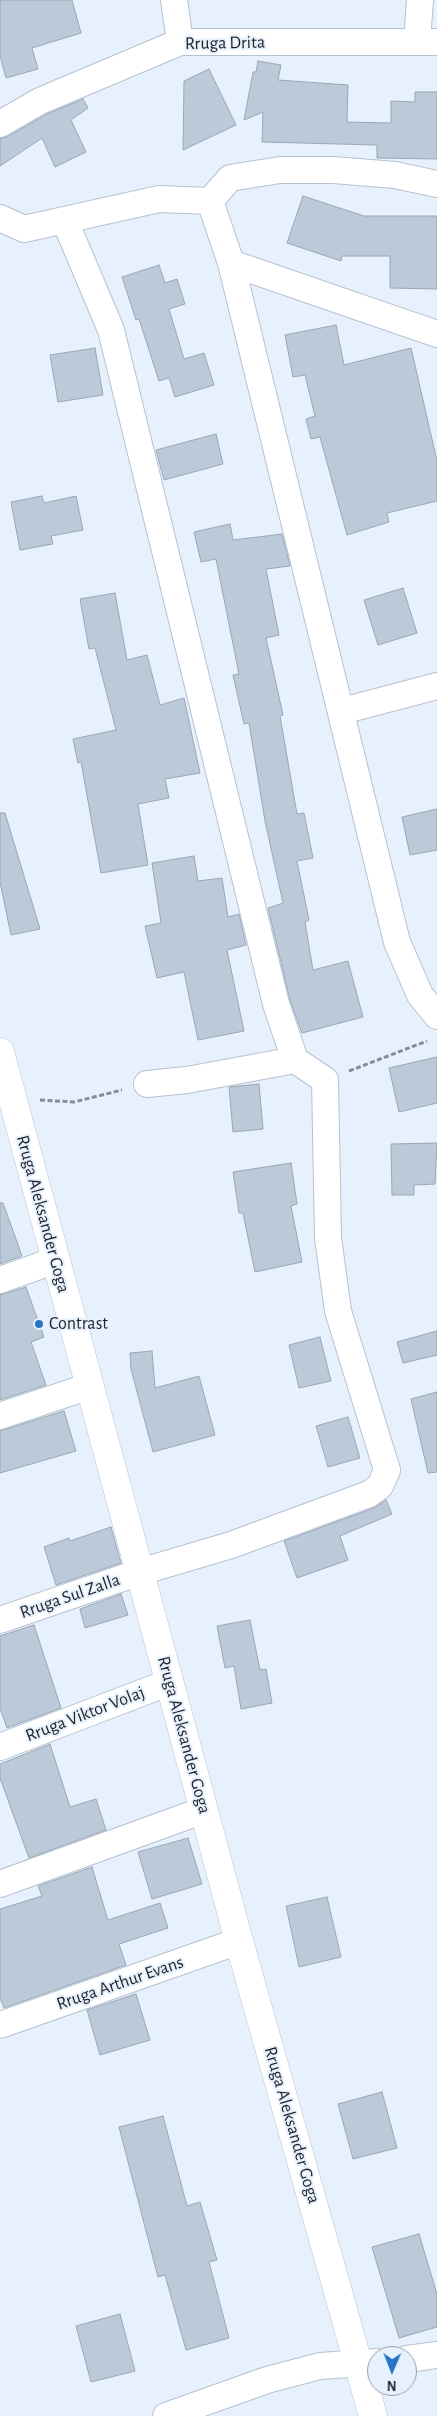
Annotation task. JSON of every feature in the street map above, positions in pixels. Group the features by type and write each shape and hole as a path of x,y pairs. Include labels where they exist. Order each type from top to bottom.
{"main road":[{"name":"Rruga Aleksander Goga","path":"0,1052 6,1100 56,1260 239,1941 367,2361"},
{"name":"Rruga Aleksander Goga","path":"371,2396 373,2416"}],"street":[{"path":"174,0 180,42"},
{"path":"420,0 427,42"},
{"name":"Rruga Drita","path":"0,124 40,101 180,42 427,42"},
{"path":"210,201 230,178 280,170 333,170 395,175 437,184"},
{"path":"0,218 24,229 159,198 210,201"},
{"path":"210,201 231,263 397,942 420,995 437,1016"},
{"path":"65,220 111,330 276,1004 295,1060 325,1080"},
{"path":"231,263 437,334"},
{"path":"342,712 437,686"},
{"path":"147,1084 187,1080 295,1060"},
{"name":"Rruga Sul Zalla","path":"0,1620 140,1572 231,1545 369,1494 380,1486 387,1470 338,1311 328,1238 325,1080"},
{"path":"0,1280 56,1260"},
{"path":"0,1416 90,1386"},
{"name":"Rruga Viktor Volaj","path":"0,1746 170,1682"},
{"path":"0,1884 204,1810"},
{"name":"Rruga Arthur Evans","path":"0,2025 239,1941"},
{"path":"417,2357 437,2355"},
{"path":"166,2416 276,2378 320,2366 367,2364"}],"path":[{"path":"325,1080 428,1040"},
{"path":"6,1100 74,1102 147,1084"}],"building":[{"path":"0,0 72,0 81,33 32,48 38,69 6,78 0,56"},
{"path":"258,61 281,65 278,80 348,85 347,122 391,123 391,101 415,102 415,92 437,92 437,159 377,158 377,145 262,142 263,112 244,120 253,72 256,72"},
{"path":"209,69 236,125 183,150 184,81"},
{"path":"83,99 88,108 71,120 86,152 55,167 42,138 0,166 0,139 7,137 47,114"},
{"path":"303,196 364,216 437,216 437,289 390,288 390,256 342,256 341,261 287,243"},
{"path":"159,265 165,283 177,279 185,304 169,309 184,359 204,353 214,385 175,397 169,378 159,381 139,319 136,320 122,277"},
{"path":"336,325 344,365 411,348 437,461 437,501 387,513 389,522 347,535 320,437 311,439 306,419 315,416 305,375 293,377 285,335"},
{"path":"95,348 103,395 58,402 50,355"},
{"path":"216,434 223,464 164,480 156,450"},
{"path":"42,496 44,503 76,496 83,530 51,536 53,544 20,550 11,502"},
{"path":"230,524 233,540 282,534 290,566 266,569 279,635 266,638 283,715 280,716 297,814 304,813 313,858 297,861 309,920 305,922 313,970 348,961 363,1017 302,1033 290,1000 268,908 283,903 265,821 249,723 244,724 233,675 239,674 216,559 201,562 194,532"},
{"path":"403,588 417,633 378,645 364,600"},
{"path":"115,593 127,660 147,655 160,705 184,698 200,773 165,779 169,798 138,804 148,865 101,873 81,762 78,763 73,739 116,730 95,648 89,649 80,599"},
{"path":"437,809 437,850 410,855 402,817"},
{"path":"0,813 5,813 40,929 11,935 0,882"},
{"path":"194,856 198,881 222,878 228,917 239,914 246,945 227,950 244,1031 198,1040 184,972 157,978 145,926 161,923 152,863"},
{"path":"437,1057 437,1103 399,1112 389,1068"},
{"path":"259,1084 263,1129 233,1132 229,1087"},
{"path":"437,1143 435,1184 414,1185 414,1195 392,1195 391,1144"},
{"path":"291,1163 297,1204 291,1206 302,1262 255,1272 243,1213 239,1213 233,1172"},
{"path":"0,1203 3,1203 22,1256 0,1264"},
{"path":"26,1287 44,1337 31,1342 46,1385 0,1400 0,1295"},
{"path":"437,1331 437,1355 403,1363 397,1342"},
{"path":"320,1337 331,1381 299,1388 289,1345"},
{"path":"152,1351 155,1388 199,1376 215,1435 153,1452 131,1369 130,1353"},
{"path":"437,1392 437,1472 428,1473 411,1399"},
{"path":"64,1411 76,1451 0,1473 0,1431"},
{"path":"348,1417 360,1458 328,1467 316,1426"},
{"path":"386,1500 392,1514 340,1536 348,1560 297,1578 284,1541 374,1508"},
{"path":"111,1527 121,1563 56,1585 44,1547 69,1538 70,1541"},
{"path":"121,1594 128,1615 85,1628 80,1609"},
{"path":"250,1620 260,1670 266,1669 272,1703 241,1709 234,1666 225,1668 217,1626"},
{"path":"34,1625 61,1708 7,1728 0,1708 0,1636"},
{"path":"50,1744 70,1807 96,1799 106,1830 29,1858 0,1778 0,1764"},
{"path":"188,1838 202,1884 152,1899 138,1852"},
{"path":"92,1867 108,1920 160,1903 168,1928 119,1944 126,1965 4,2008 0,1998 0,1909 42,1896 38,1886"},
{"path":"327,1897 341,1957 299,1967 286,1906"},
{"path":"136,1994 150,2040 100,2055 87,2010"},
{"path":"382,2092 397,2148 353,2159 338,2104"},
{"path":"163,2116 187,2206 200,2202 217,2260 209,2262 229,2338 186,2350 165,2275 158,2277 119,2127"},
{"path":"419,2234 437,2294 437,2327 399,2338 372,2247"},
{"path":"120,2314 135,2371 91,2382 76,2326"}],"place":[{"name":"Contrast","path":"39,1324"}]}
